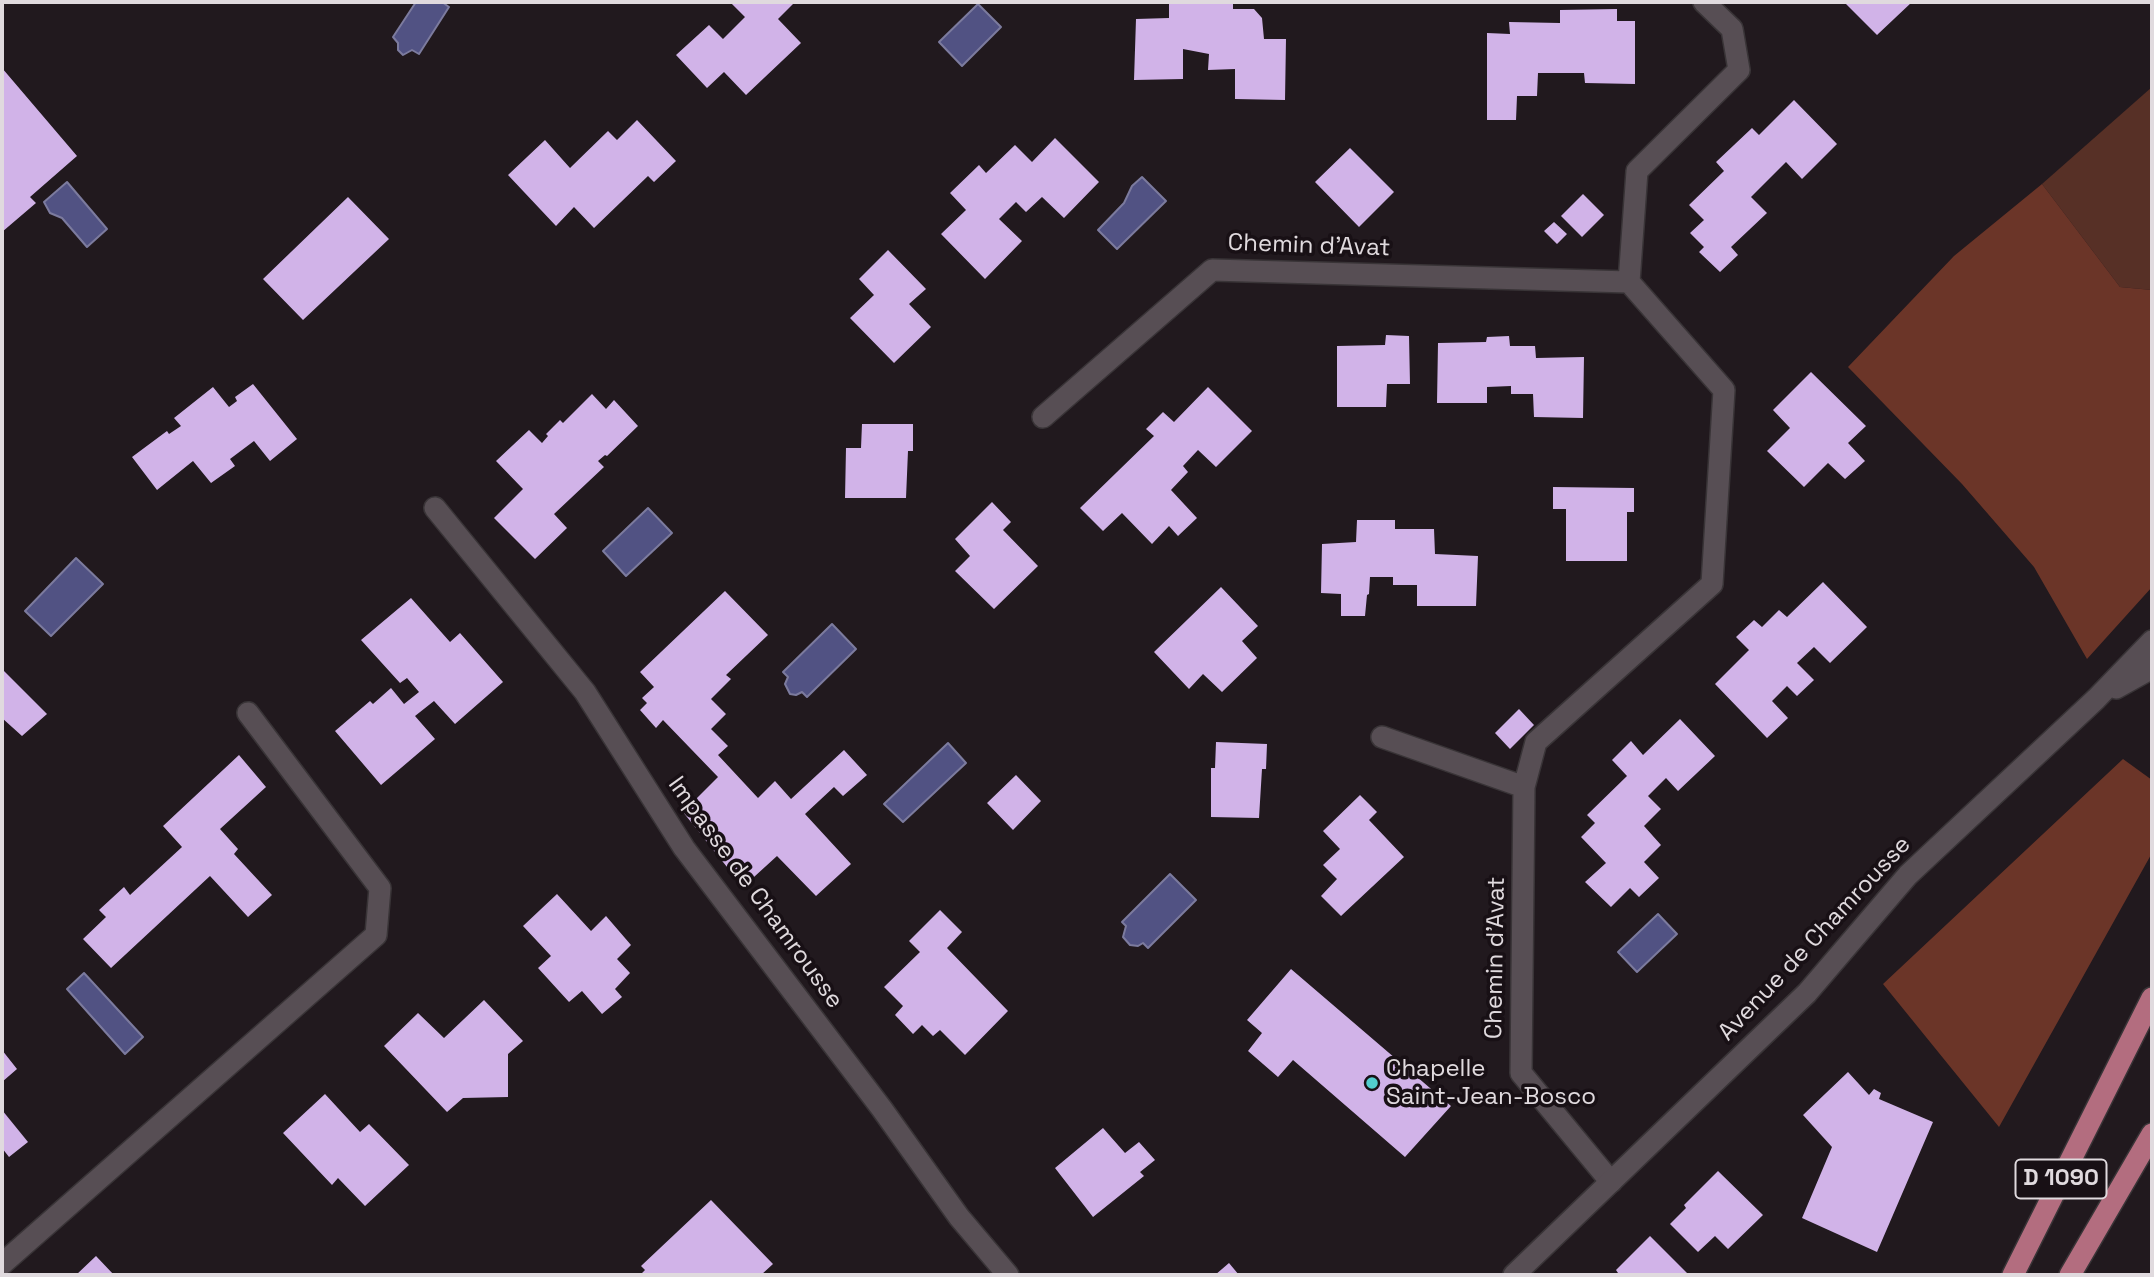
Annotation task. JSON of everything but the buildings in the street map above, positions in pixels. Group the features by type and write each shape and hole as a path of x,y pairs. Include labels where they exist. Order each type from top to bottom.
{"main road":[{"name":"D 1090","path":"2013,1275 2152,998"},
{"name":"D 1090","path":"2070,1275 2152,1134"}],"street":[{"path":"1629,282 1637,172 1739,70 1732,29 1704,2"},
{"name":"Chemin d'Avat","path":"1043,417 1212,270 1629,282 1724,390 1712,584 1536,741 1524,786 1521,1073 1611,1182"},
{"name":"Impasse de Chamrousse","path":"435,509 585,692 684,848 882,1109 959,1217 1008,1275"},
{"name":"Avenue de Chamrousse","path":"1514,1275 1807,993 1908,875 2096,699 2152,641"},
{"name":"Avenue de Chamrousse","path":"2096,699 2152,668"},
{"path":"2,1264 376,935 380,888 248,713"},
{"path":"1382,737 1524,786"}],"shaded area":[{"path":"2152,87 2152,290 2120,287 2042,184"},
{"path":"2042,184 2120,287 2152,290 2152,587 2087,659 2034,567 1962,484 1848,367 1954,256"},
{"path":"2123,759 2152,780 2152,853 1999,1127 1883,984"}],"water":[{"path":"416,2 442,2 449,7 419,54 412,50 403,55 393,37"},
{"path":"978,4 1001,27 962,66 939,42"},
{"path":"1142,177 1166,201 1117,249 1098,230 1124,203 1132,186"},
{"path":"67,182 107,229 87,247 62,218 50,213 44,202"},
{"path":"648,508 672,533 626,576 603,551"},
{"path":"76,558 103,584 51,636 25,611"},
{"path":"832,624 856,649 807,697 802,692 790,694 785,684 788,677 783,672"},
{"path":"948,743 966,763 903,822 884,804"},
{"path":"1170,874 1196,900 1148,948 1143,943 1138,946 1130,945 1123,937 1126,926 1122,922"},
{"path":"1658,914 1677,934 1637,972 1618,952"},
{"path":"84,973 143,1037 125,1054 67,989"}],"place":[{"name":"Chapelle Saint-Jean-Bosco","path":"1372,1083"}]}
